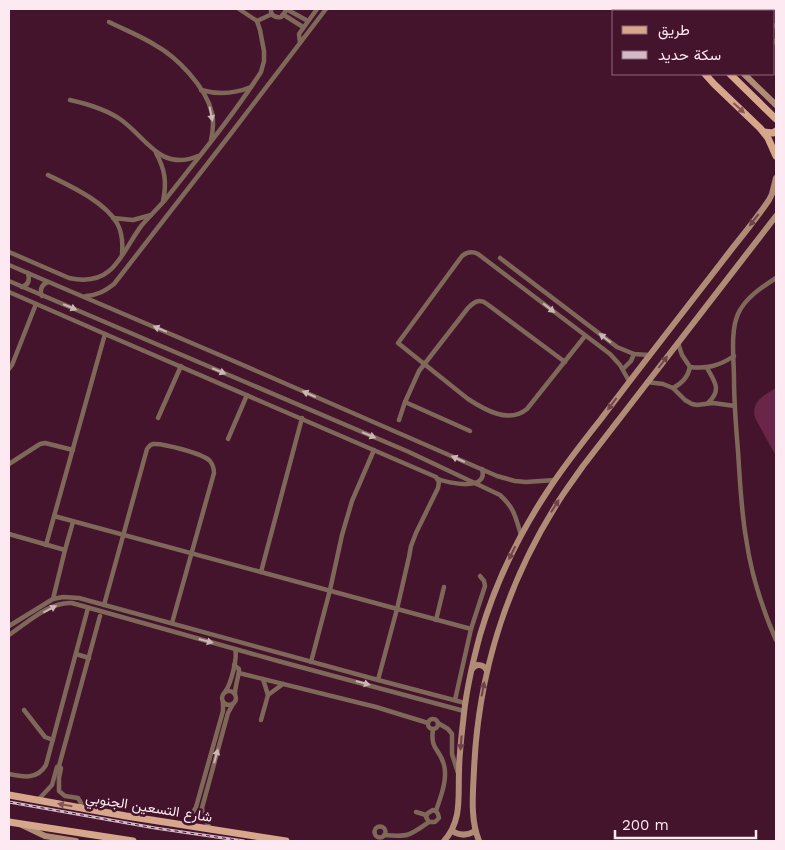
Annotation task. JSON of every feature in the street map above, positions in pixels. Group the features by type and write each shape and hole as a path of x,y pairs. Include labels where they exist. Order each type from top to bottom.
{"main road":[{"path":"706,75 764,132 776,156"},
{"path":"731,75 776,119"},
{"path":"745,75 776,105"},
{"path":"764,132 773,133 776,131"},
{"path":"444,841 452,831 458,816 458,774 465,702 480,637 498,585 521,535 555,480 774,193 776,178"},
{"path":"479,841 475,831 473,816 475,750 487,671 489,644 518,576 555,506 588,460 776,216"},
{"path":"480,637 481,642 489,644"},
{"path":"472,669 480,665 487,671"},
{"name":"شارع التسعين الجنوبي","path":"9,795 84,809 286,841"},
{"path":"9,822 133,841"},
{"path":"21,825 47,839 76,841"},
{"path":"452,831 462,835 475,831"}],"street":[{"path":"9,252 69,278 94,279 102,276 115,265 136,233 199,156 251,87 260,72 264,61 263,40 257,21 239,9"},
{"path":"284,15 286,9 308,20"},
{"path":"300,43 299,34 317,9"},
{"path":"84,296 105,291 114,284 326,9"},
{"path":"257,21 271,11 278,17 284,15"},
{"path":"284,15 303,27"},
{"path":"109,22 156,45 181,65 202,90 208,101 213,127 211,140"},
{"path":"202,90 221,94 237,92 251,87"},
{"path":"70,100 95,107 119,118 135,131 155,152 164,172 165,192 163,202"},
{"path":"155,152 163,157 177,160 199,156"},
{"path":"48,176 85,194 113,218 117,223 121,236 122,255"},
{"path":"113,218 133,220 152,214"},
{"path":"585,336 527,410 520,414 508,416 493,412 468,400 398,343 462,256 475,252 610,354 623,369 629,381"},
{"path":"500,258 617,347 634,354 650,355"},
{"path":"9,265 497,476 526,482 555,480"},
{"path":"510,278 516,270"},
{"path":"22,287 28,282 28,273"},
{"path":"518,284 523,276"},
{"path":"776,278 742,307 734,329 735,406 746,538 757,587 776,640"},
{"path":"9,281 409,452 500,495 513,510 521,535"},
{"path":"42,296 42,287 48,282"},
{"path":"9,292 431,474 438,479 452,483 479,482 483,474 482,469"},
{"path":"399,420 419,371 474,302 478,301 487,304 565,362"},
{"path":"9,369 36,304"},
{"path":"566,321 572,313"},
{"path":"46,545 105,334"},
{"path":"678,342 682,355 690,366 707,368 723,363 734,356"},
{"path":"623,369 634,354"},
{"path":"158,418 181,366"},
{"path":"674,388 686,378 690,366"},
{"path":"707,368 715,382 716,388 714,396 708,403"},
{"path":"648,382 664,384 674,388 685,400 692,404 708,403 735,406"},
{"path":"228,439 247,394"},
{"path":"405,402 470,431"},
{"path":"261,572 302,418"},
{"path":"9,464 40,444 45,443 73,450"},
{"path":"104,605 148,447 156,444 183,449 209,459 214,470 172,623"},
{"path":"311,662 345,523 356,491 374,450"},
{"path":"378,680 411,546 438,488 438,479"},
{"path":"54,516 471,629"},
{"path":"53,599 73,522"},
{"path":"9,534 65,550"},
{"path":"455,700 471,629 485,586 480,576"},
{"path":"436,620 444,587"},
{"path":"17,630 11,625 53,599 79,598 465,702"},
{"path":"9,635 49,608 58,604 72,603 464,711"},
{"path":"9,774 32,777 41,772 46,765 88,608"},
{"path":"130,620 132,613"},
{"path":"136,622 138,615"},
{"path":"84,809 78,798 65,796 60,791 58,785 60,766 100,616"},
{"path":"181,825 192,814 196,806 223,711 222,697 229,685 236,656 235,649"},
{"path":"271,659 273,651"},
{"path":"278,661 280,653"},
{"path":"76,654 89,658"},
{"path":"211,830 203,816 202,808 228,713 236,700 235,686 239,668 234,665"},
{"path":"239,673 376,707 428,723"},
{"path":"261,720 268,695 263,679"},
{"path":"268,695 283,684"},
{"path":"226,692 230,691 235,694"},
{"path":"438,704 440,696"},
{"path":"223,702 226,705 233,704"},
{"path":"24,710 44,737 53,740"},
{"path":"428,723 430,720 436,720 452,734 452,754 458,774"},
{"path":"428,723 428,727 433,730"},
{"path":"384,835 407,836 429,822 438,820 439,816 436,811 445,772 443,761 432,742 433,730 438,723"},
{"path":"38,800 52,785 57,767 60,766"},
{"path":"426,815 430,811 436,811"},
{"path":"416,812 426,815"},
{"path":"426,815 429,822"}],"shaded area":[{"path":"776,388 776,456 755,418 754,412 756,403"}],"railway":[{"path":"9,802 155,828 244,841"}]}
